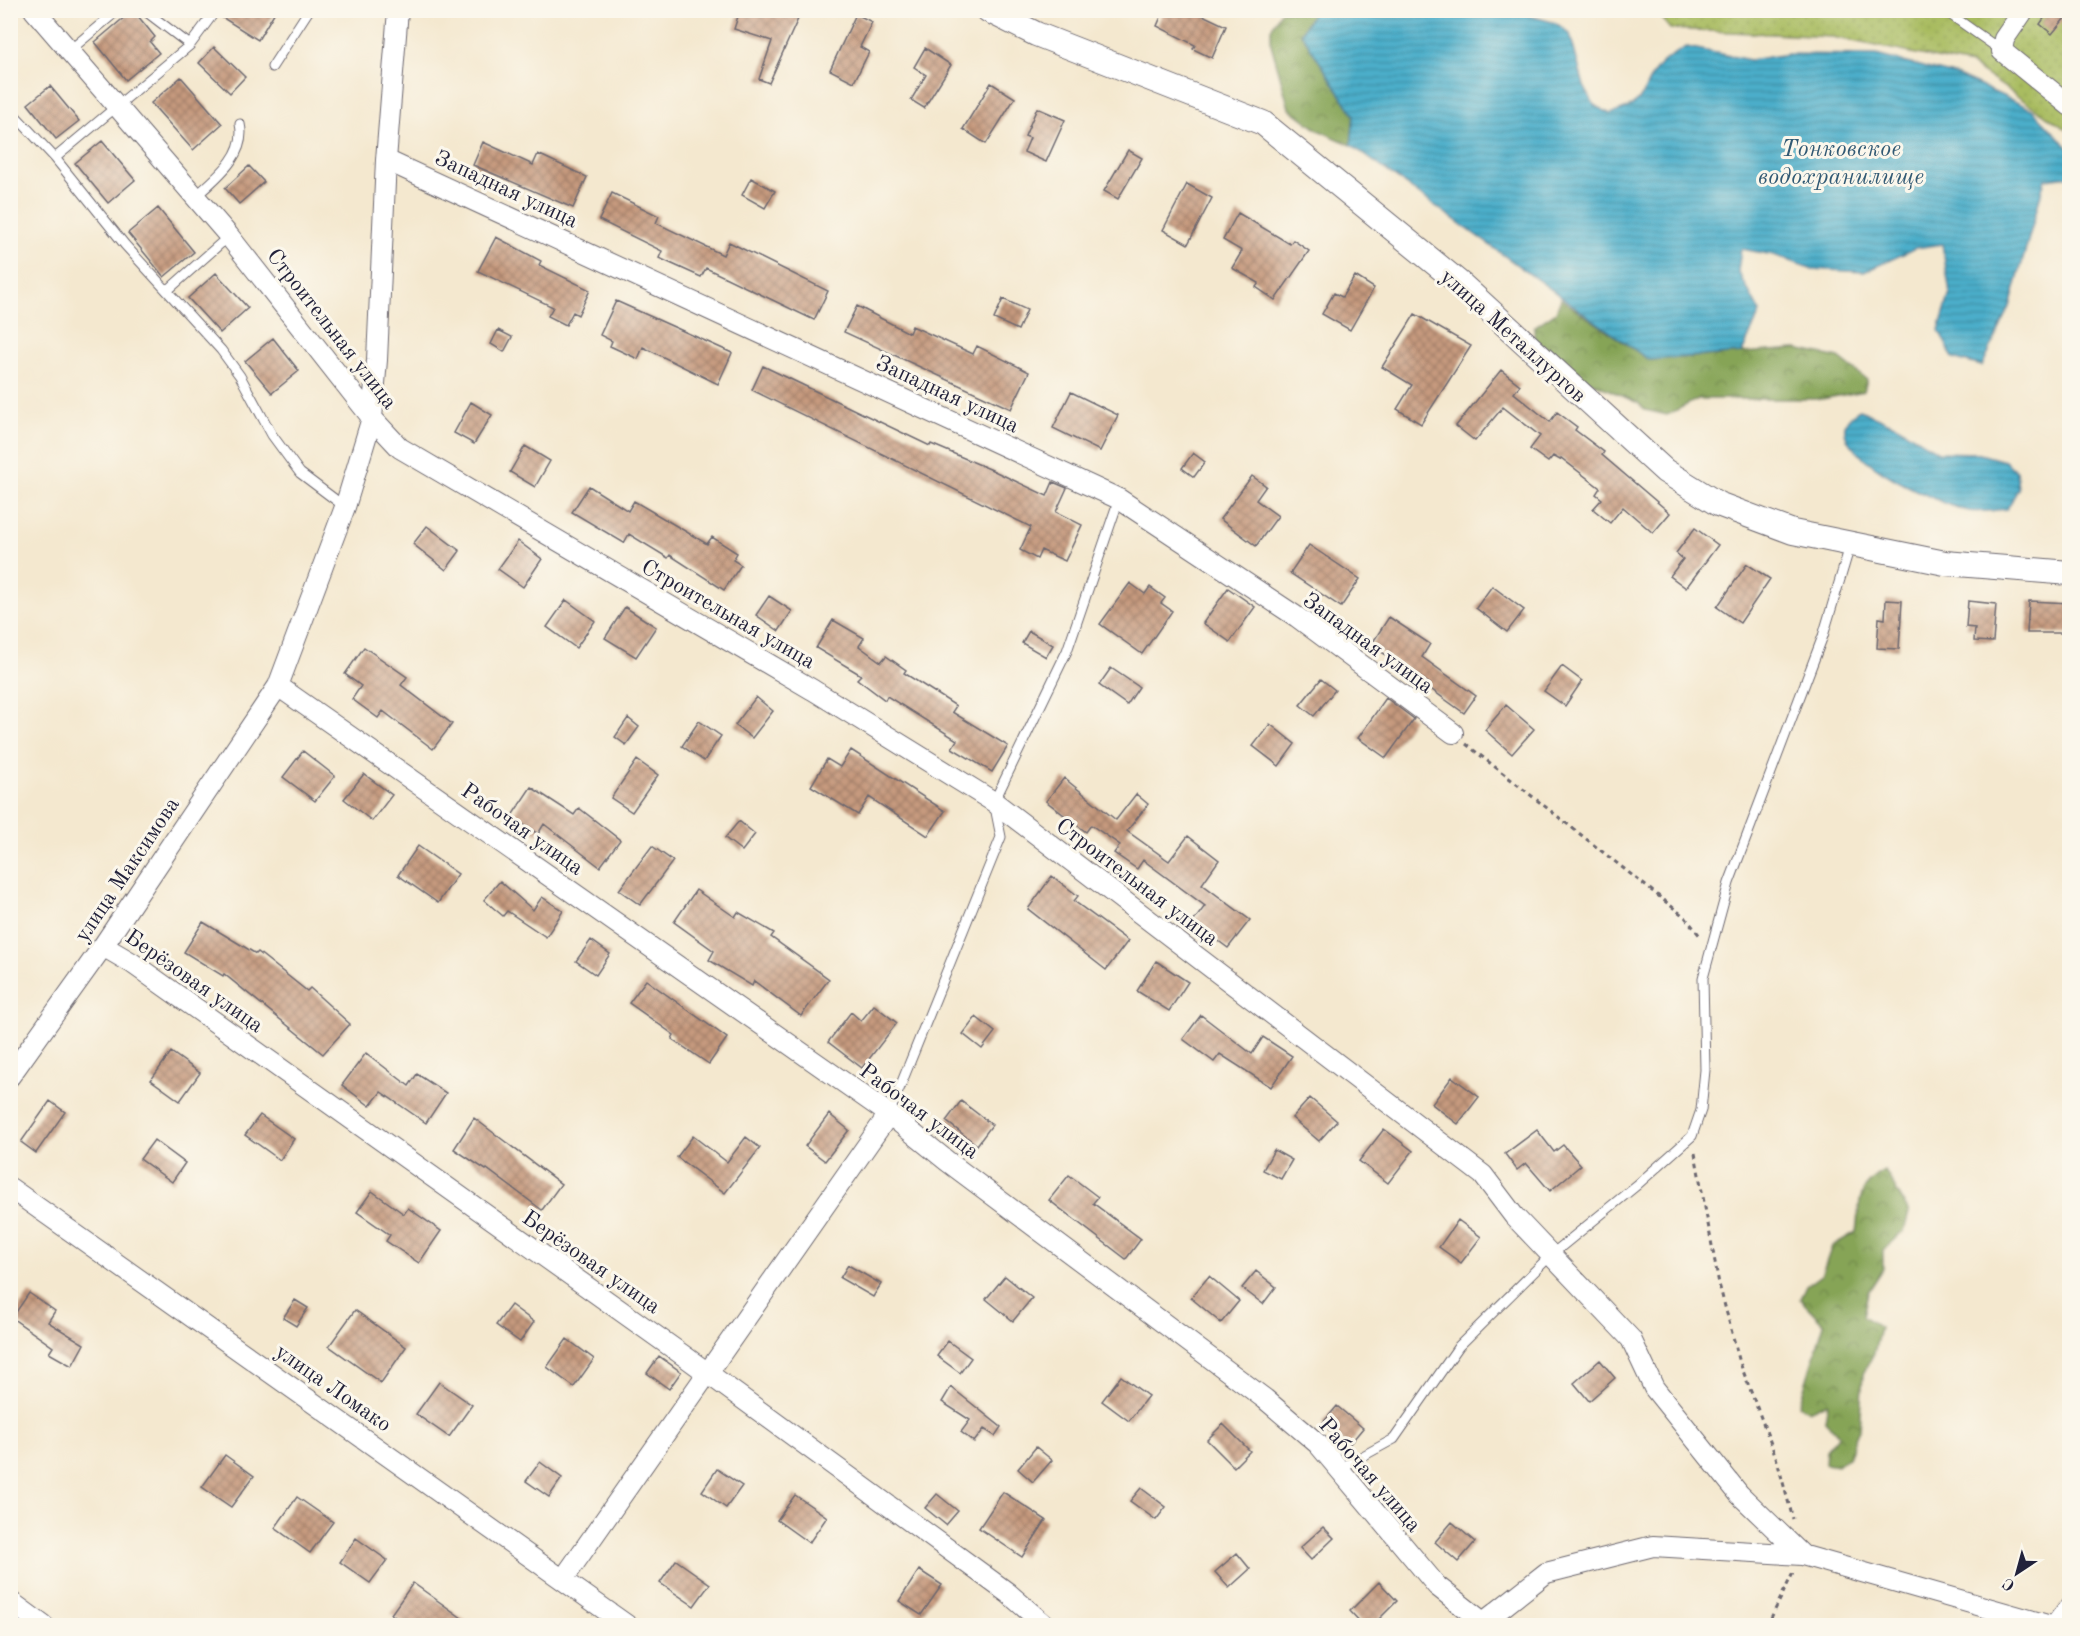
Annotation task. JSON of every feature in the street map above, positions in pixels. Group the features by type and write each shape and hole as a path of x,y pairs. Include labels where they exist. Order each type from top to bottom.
{"main road":[{"path":"2061,1626 2070,1614"}],"street":[{"name":"Строительная улица","path":"34,10 229,236 372,418 400,448 813,690 994,802 1483,1175 1514,1216 1631,1339 1654,1388 1739,1494 1802,1555"},
{"name":"улица Максимова","path":"10,1076 103,946 278,686 345,507 372,418 378,360 386,160 398,10"},
{"name":"улица Металлургов","path":"988,10 1036,34 1263,123 1462,286 1665,471 1718,504 1793,532 1945,563 2070,573"},
{"path":"2024,10 2004,39 2002,51 2070,106"},
{"name":"Западная улица","path":"386,160 1119,499 1297,617 1453,733"},
{"name":"Рабочая улица","path":"278,686 889,1114 947,1161 1266,1399 1318,1444 1437,1586 1486,1623"},
{"name":"Берёзовая улица","path":"103,946 132,963 709,1373 1008,1593 1046,1626"},
{"path":"564,1578 889,1114"},
{"name":"улица Ломако","path":"10,1188 564,1578 628,1626"},
{"path":"1486,1623 1546,1573 1653,1545 1802,1555 2051,1626"},
{"path":"10,1601 44,1626"}],"lane":[{"path":"69,51 118,10"},
{"path":"144,10 190,45"},
{"path":"55,159 190,45 216,10"},
{"path":"272,67 309,10"},
{"path":"1944,10 2002,51"},
{"path":"10,110 55,159 117,236 221,350 240,376 272,435 300,473 345,507"},
{"path":"195,198 225,168 240,148 243,135 240,124"},
{"path":"166,291 229,236"},
{"path":"889,1114 1001,837 994,802 1067,651 1119,499"},
{"path":"1339,1469 1394,1439 1459,1346 1551,1254 1637,1185 1692,1136 1702,1100 1705,1070 1703,978 1729,883 1823,636 1850,543"}],"path":[{"path":"1453,733 1685,917 1711,949"},
{"path":"1692,1136 1719,1284 1740,1362 1776,1457 1802,1555 1767,1626"}],"green space":[{"path":"1281,11 1314,11 1301,33 1354,115 1351,145 1318,130 1289,108 1271,44 1271,29"},
{"path":"1655,11 2069,11 2069,131 1971,65 1832,37 1670,29"},
{"path":"1561,299 1649,360 1796,349 1839,358 1867,380 1864,391 1822,399 1698,399 1667,415 1645,410 1638,403 1587,380 1534,340 1534,327 1556,312"},
{"path":"1885,1171 1909,1212 1904,1231 1883,1251 1883,1269 1868,1292 1863,1316 1880,1328 1874,1353 1863,1374 1859,1429 1848,1457 1838,1466 1825,1464 1826,1450 1839,1435 1825,1420 1828,1402 1809,1411 1799,1405 1824,1324 1800,1299 1806,1286 1822,1274 1832,1246 1856,1232 1859,1204 1864,1189"}],"water":[{"name":"Тонковское водохранилище","path":"1314,11 1525,11 1527,15 1556,23 1570,34 1584,86 1594,105 1610,114 1623,110 1638,100 1662,63 1687,47 1750,60 1788,54 1876,55 1958,76 2032,109 2069,148 2069,176 2045,179 2010,307 1982,366 1953,358 1939,330 1950,293 1942,244 1916,248 1864,272 1812,269 1774,255 1741,249 1738,271 1760,312 1742,353 1649,360 1351,145 1354,115 1301,33"},
{"path":"1860,410 1899,427 1938,452 1976,453 2005,461 2016,471 2018,489 2007,509 1974,512 1954,507 1907,486 1882,471 1860,455 1847,439 1846,424"}],"building":[{"path":"133,10 155,37 150,42 159,53 126,80 95,42"},
{"path":"223,10 276,10 258,40 220,16"},
{"path":"740,10 802,10 769,83 759,79 772,41 734,29"},
{"path":"1164,10 1192,10 1226,26 1212,58 1193,49 1195,45 1157,26"},
{"path":"2050,10 2055,10 2065,18 2052,34 2040,24"},
{"path":"856,14 872,22 860,47 869,52 854,82 830,70"},
{"path":"214,47 245,77 230,93 199,63"},
{"path":"925,48 951,65 924,108 911,100 926,75 914,67"},
{"path":"181,77 222,124 193,150 151,103"},
{"path":"991,83 1015,98 986,144 963,129"},
{"path":"50,86 79,121 56,139 28,104"},
{"path":"1037,108 1065,120 1046,162 1024,152 1030,138 1025,136"},
{"path":"102,141 135,180 108,203 75,163"},
{"path":"483,142 533,165 538,154 587,177 573,208 473,165"},
{"path":"1128,150 1142,158 1118,199 1104,191"},
{"path":"249,166 264,182 239,204 225,188"},
{"path":"751,178 775,191 765,208 742,195"},
{"path":"1187,184 1212,198 1188,244 1163,230"},
{"path":"612,193 659,216 656,223 723,255 729,242 828,291 814,320 706,268 701,277 659,258 662,251 599,220"},
{"path":"158,208 194,252 164,277 128,233"},
{"path":"1238,213 1290,244 1293,240 1309,251 1275,300 1256,287 1259,283 1232,268 1242,251 1223,240"},
{"path":"496,237 541,261 539,265 590,290 578,315 573,312 566,325 548,316 553,307 478,271"},
{"path":"216,273 248,308 220,333 188,298"},
{"path":"1355,276 1374,288 1350,330 1322,314 1334,293 1342,297"},
{"path":"1003,299 1027,310 1018,330 994,319"},
{"path":"616,301 732,353 718,384 643,347 638,359 610,346 612,341 600,335"},
{"path":"857,306 909,333 912,326 973,354 977,346 1029,372 1011,409 844,332"},
{"path":"1415,314 1471,346 1421,424 1397,409 1412,385 1382,367"},
{"path":"498,330 512,337 504,352 491,344"},
{"path":"273,338 299,371 272,393 245,361"},
{"path":"763,366 930,446 931,444 992,470 1047,496 1053,482 1067,488 1056,512 1082,525 1065,561 1041,550 1037,559 1020,550 1031,527 752,390"},
{"path":"1501,370 1520,385 1514,393 1550,422 1557,412 1577,427 1575,430 1604,452 1602,455 1670,513 1653,533 1623,507 1610,523 1593,509 1602,499 1596,494 1600,488 1561,458 1560,460 1553,456 1548,462 1530,449 1540,436 1503,407 1475,441 1456,426"},
{"path":"1071,392 1118,415 1100,451 1053,428"},
{"path":"471,402 492,415 474,444 454,433"},
{"path":"525,446 550,461 535,487 510,472"},
{"path":"1193,453 1205,462 1194,477 1182,468"},
{"path":"1252,476 1266,486 1256,500 1278,516 1256,546 1220,519"},
{"path":"589,486 628,511 634,501 707,544 712,537 737,553 733,560 741,565 724,590 670,555 668,558 629,534 624,543 572,512"},
{"path":"427,526 460,551 446,570 413,544"},
{"path":"1695,528 1718,545 1686,588 1670,576 1683,559 1676,553"},
{"path":"518,541 542,559 523,587 498,569"},
{"path":"1309,545 1360,579 1341,607 1290,573"},
{"path":"1747,564 1770,579 1740,623 1717,607"},
{"path":"1130,583 1145,594 1150,587 1165,598 1161,603 1172,611 1142,654 1100,624"},
{"path":"1492,586 1524,610 1507,632 1476,608"},
{"path":"1228,588 1255,607 1230,642 1203,623"},
{"path":"769,596 792,611 779,631 756,615"},
{"path":"566,600 595,621 576,648 547,627"},
{"path":"1886,600 1902,601 1899,649 1877,648 1879,618 1885,619"},
{"path":"1968,601 1996,604 1993,642 1974,641 1975,628 1966,627"},
{"path":"2029,601 2070,603 2070,633 2027,633"},
{"path":"625,607 656,627 636,657 605,638"},
{"path":"1389,617 1430,644 1422,657 1476,696 1464,713 1428,687 1430,684 1371,645"},
{"path":"833,620 864,638 859,646 881,662 886,656 906,670 904,673 956,706 952,712 1008,746 992,772 952,748 957,740 887,696 885,700 857,679 861,675 816,648"},
{"path":"1029,631 1053,645 1046,657 1022,643"},
{"path":"364,647 407,677 401,685 452,724 433,749 383,711 378,718 352,699 361,686 345,674"},
{"path":"1562,666 1582,681 1565,706 1544,691"},
{"path":"1111,668 1139,687 1127,705 1099,685"},
{"path":"1321,679 1335,690 1314,716 1300,705"},
{"path":"756,697 773,711 752,738 735,725"},
{"path":"1386,698 1414,719 1386,758 1358,738"},
{"path":"1506,705 1534,729 1512,754 1485,730"},
{"path":"628,718 639,727 626,745 615,737"},
{"path":"699,721 721,736 704,761 682,746"},
{"path":"1270,724 1295,744 1279,766 1253,746"},
{"path":"851,750 945,811 928,836 869,797 858,815 811,786 827,759 840,767"},
{"path":"303,751 335,776 315,801 283,777"},
{"path":"637,760 658,775 632,812 611,798"},
{"path":"364,774 392,795 372,821 344,799"},
{"path":"1064,778 1116,820 1136,794 1148,804 1127,831 1169,861 1188,836 1219,860 1202,884 1250,920 1228,948 1193,922 1205,906 1143,860 1137,869 1114,853 1120,845 1091,825 1086,832 1046,801"},
{"path":"531,787 574,815 579,808 620,840 600,867 544,824 538,834 511,817"},
{"path":"739,821 755,834 742,851 725,838"},
{"path":"418,846 458,874 438,903 398,875"},
{"path":"652,846 673,861 640,905 619,890"},
{"path":"1052,876 1078,896 1074,901 1128,941 1106,970 1028,909"},
{"path":"500,881 533,910 542,897 563,911 546,937 507,911 503,916 484,900"},
{"path":"696,890 735,917 738,912 774,933 771,937 829,979 801,1016 754,981 752,986 709,960 714,951 674,922"},
{"path":"203,922 256,954 258,952 307,991 310,988 350,1024 323,1054 224,974 223,976 184,952"},
{"path":"591,940 610,954 596,975 576,961"},
{"path":"1156,961 1188,982 1169,1011 1137,991"},
{"path":"646,980 727,1038 709,1064 672,1039 674,1035 629,1003"},
{"path":"874,1005 897,1023 862,1068 828,1042 851,1012 861,1021"},
{"path":"1201,1015 1252,1054 1263,1037 1292,1056 1271,1087 1220,1054 1214,1062 1183,1039"},
{"path":"976,1017 995,1032 982,1049 963,1034"},
{"path":"171,1052 200,1073 180,1101 151,1080"},
{"path":"366,1053 409,1086 417,1074 446,1093 426,1123 381,1092 370,1106 342,1085"},
{"path":"1452,1077 1479,1097 1458,1124 1432,1104"},
{"path":"1310,1098 1337,1121 1319,1141 1292,1118"},
{"path":"50,1101 65,1112 36,1153 21,1142"},
{"path":"961,1101 992,1125 977,1145 946,1121"},
{"path":"829,1114 849,1130 825,1161 805,1146"},
{"path":"260,1115 294,1139 280,1160 245,1135"},
{"path":"474,1118 561,1184 542,1210 487,1169 454,1149"},
{"path":"1384,1129 1413,1151 1388,1183 1359,1161"},
{"path":"1537,1130 1554,1152 1563,1145 1581,1165 1550,1191 1526,1163 1517,1170 1505,1154"},
{"path":"693,1136 727,1162 746,1137 760,1148 725,1193 677,1157"},
{"path":"154,1140 185,1163 172,1182 140,1159"},
{"path":"1274,1150 1292,1160 1281,1179 1263,1170"},
{"path":"1069,1175 1098,1197 1093,1203 1141,1239 1126,1259 1049,1200"},
{"path":"372,1191 404,1214 408,1208 441,1231 419,1263 386,1241 390,1235 357,1212"},
{"path":"1458,1220 1481,1237 1461,1263 1439,1247"},
{"path":"848,1265 881,1284 873,1297 840,1278"},
{"path":"1256,1271 1276,1287 1263,1304 1242,1288"},
{"path":"1005,1276 1032,1298 1013,1321 986,1299"},
{"path":"1209,1276 1239,1301 1221,1323 1191,1298"},
{"path":"29,1293 55,1311 48,1322 84,1344 72,1366 49,1353 53,1347 12,1318"},
{"path":"295,1300 308,1308 296,1326 283,1318"},
{"path":"511,1305 534,1322 520,1342 496,1325"},
{"path":"355,1310 406,1347 381,1383 329,1346"},
{"path":"567,1339 594,1359 574,1387 547,1367"},
{"path":"948,1341 971,1358 960,1373 937,1356"},
{"path":"659,1356 681,1372 669,1389 647,1373"},
{"path":"1600,1360 1615,1378 1589,1401 1574,1383"},
{"path":"1121,1376 1148,1396 1129,1421 1102,1401"},
{"path":"439,1382 472,1405 449,1437 416,1414"},
{"path":"951,1387 1001,1427 995,1436 984,1429 974,1442 961,1432 970,1420 942,1402"},
{"path":"1337,1406 1363,1428 1348,1446 1322,1424"},
{"path":"1223,1424 1250,1451 1234,1467 1207,1440"},
{"path":"1036,1447 1052,1460 1033,1482 1018,1469"},
{"path":"225,1455 254,1476 231,1507 202,1487"},
{"path":"540,1462 562,1478 549,1497 526,1481"},
{"path":"717,1469 742,1486 726,1508 702,1491"},
{"path":"1141,1488 1166,1507 1156,1520 1130,1501"},
{"path":"1003,1492 1046,1520 1022,1557 979,1528"},
{"path":"937,1494 958,1511 946,1525 925,1508"},
{"path":"795,1495 827,1517 809,1543 777,1520"},
{"path":"297,1497 333,1522 310,1553 275,1528"},
{"path":"1452,1522 1475,1542 1458,1562 1435,1542"},
{"path":"1323,1527 1334,1538 1311,1560 1300,1548"},
{"path":"356,1538 387,1560 370,1583 340,1562"},
{"path":"1237,1553 1250,1569 1229,1588 1215,1572"},
{"path":"676,1560 710,1584 694,1606 660,1583"},
{"path":"919,1570 942,1585 921,1615 899,1601"},
{"path":"1379,1582 1397,1601 1372,1626 1364,1626 1350,1611"},
{"path":"413,1583 473,1626 407,1626 391,1614"}]}
